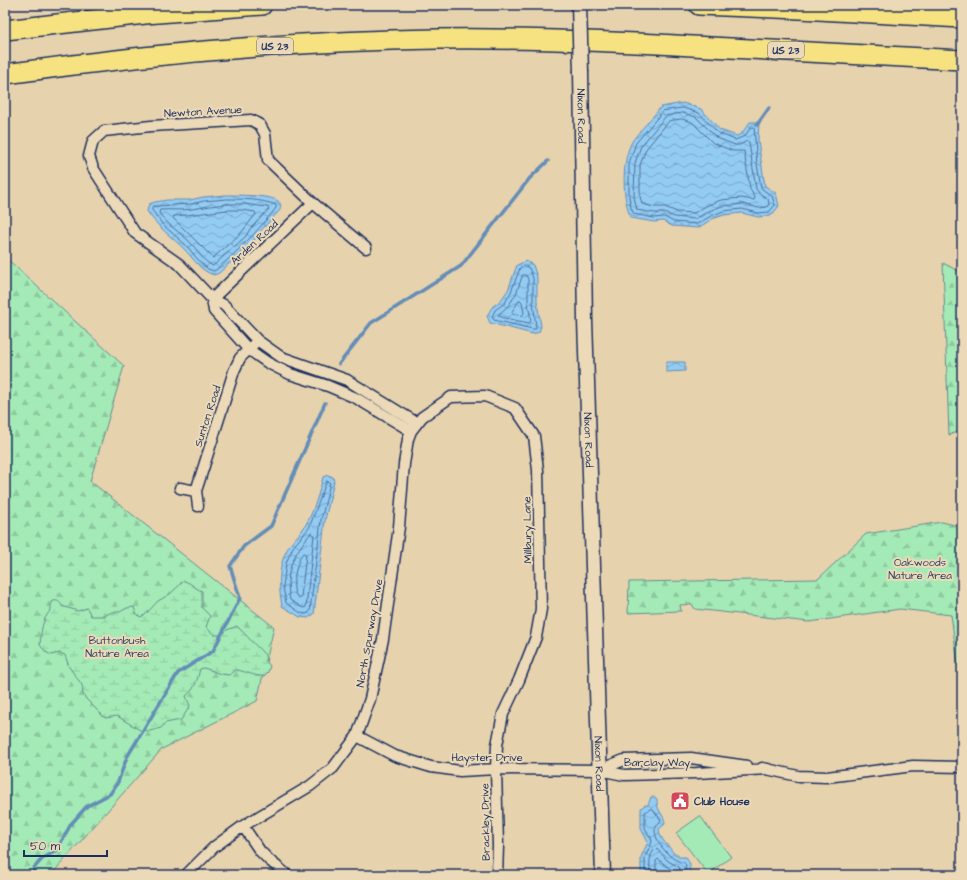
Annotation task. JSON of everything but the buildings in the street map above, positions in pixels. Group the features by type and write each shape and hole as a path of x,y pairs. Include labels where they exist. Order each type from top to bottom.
{"highway":[{"path":"5,30 145,14 262,5"},
{"path":"699,5 806,9 962,18"},
{"name":"US 23","path":"5,74 83,63 192,51 367,41 438,39 545,39 603,41 962,60"}],"main road":[{"name":"Nixon Road","path":"579,5 584,320 603,875"}],"street":[{"name":"Newton Avenue","path":"212,299 179,264 135,233 93,168 89,156 93,141 104,131 151,126 251,120 260,125 265,134 268,160 313,203 366,248"},
{"name":"Arden Road","path":"212,299 313,203"},
{"path":"212,299 224,305 257,340 281,357 348,380 363,388 414,427"},
{"path":"212,299 214,311 248,349 268,363 356,398 414,427"},
{"name":"Sunton Road","path":"198,506 196,491 234,372 240,358 257,340"},
{"path":"356,398 363,388"},
{"name":"Millbury Lane","path":"414,427 422,417 451,397 485,396 515,408 534,436 538,470 541,609 536,638 504,714 496,745 496,769"},
{"name":"North Spurway Drive","path":"186,875 214,847 243,826 310,786 333,768 357,736 370,699 383,640 398,527 404,464 408,439 414,427"},
{"path":"180,488 196,491"},
{"name":"Hayster Drive","path":"357,736 395,756 431,767 460,771 496,769 599,770"},
{"name":"Barclay Way","path":"599,770 624,760 691,758 768,769 798,776 827,777 913,766 962,767"},
{"name":"Brackley Drive","path":"496,769 498,846 497,875"},
{"name":"Barclay Way","path":"599,770 624,775 768,769"},
{"path":"243,826 260,851 287,875"}],"green space":[{"name":"Buttonbush Nature Area","path":"5,257 124,366 90,481 274,627 257,701 162,749 51,875 5,875"},
{"path":"943,263 962,273 962,430 949,435"},
{"name":"Oakwoods Nature Area","path":"942,522 962,527 962,671 958,665 951,615 900,609 809,622 695,609 692,604 680,605 681,611 628,613 629,582 818,579 866,534"},
{"path":"184,581 202,591 202,608 210,616 206,627 214,635 221,635 227,630 237,626 265,655 266,661 270,666 268,672 264,676 261,676 236,670 229,675 204,668 200,669 194,687 186,696 190,706 181,720 165,723 161,728 150,731 140,730 117,716 105,718 86,699 83,694 82,685 69,667 65,655 60,653 51,655 40,645 42,626 51,610 53,601 58,601 62,606 78,611 87,608 91,616 104,616 112,612 120,612 127,608 134,607 136,613 140,617 145,615 158,601 170,594"},
{"path":"700,816 731,857 708,874 676,833"}],"water":[{"path":"683,103 701,109 720,130 737,136 742,133 750,122 759,122 758,141 765,186 776,193 779,206 771,216 758,217 742,213 724,215 712,219 698,228 672,226 663,221 654,222 631,218 626,200 624,179 626,158 629,148 636,136 661,107"},
{"path":"226,195 253,196 274,199 278,201 281,208 257,235 253,242 219,273 214,275 201,268 184,249 160,227 147,211 149,204 155,202 167,200 190,200"},
{"path":"526,261 533,265 537,277 537,302 541,326 539,332 533,334 490,323 487,316 492,307 501,300 508,290 517,265"},
{"path":"666,362 685,362 685,371 666,372"},
{"path":"328,475 333,477 334,481 325,520 314,614 308,618 300,617 282,606 280,590 281,567 285,553 303,529 311,514 323,477"},
{"path":"651,797 657,799 659,810 665,821 665,824 659,829 661,837 674,854 678,854 678,857 686,857 690,864 689,869 692,875 641,875 641,857 648,842 641,829 641,808 648,805"}],"waterway":[{"path":"757,125 769,108"},
{"path":"339,364 371,323 461,266 530,178 548,161"},
{"path":"33,875 34,868 42,859 56,851 71,824 87,806 110,794 118,782 127,757 178,673 213,651 240,598 230,566 244,546 271,526 325,403"}],"place":[{"name":"Club House","path":"680,801"}]}
